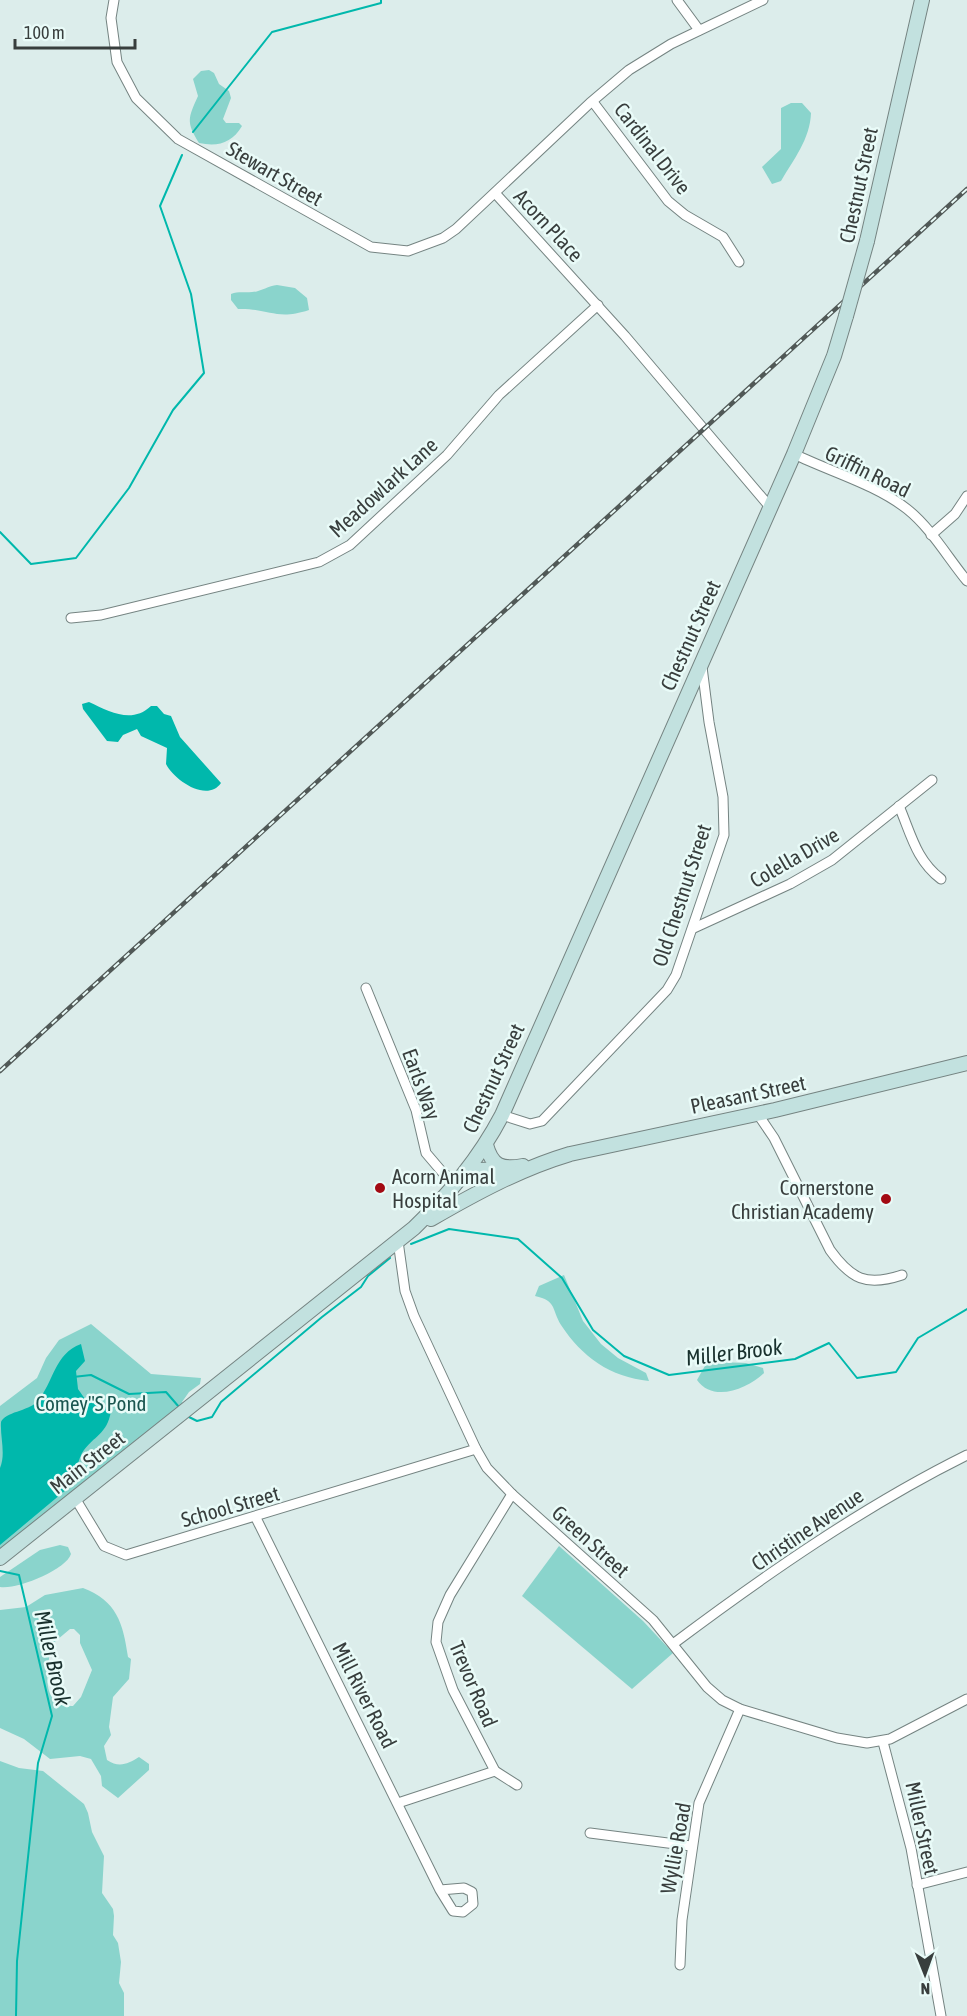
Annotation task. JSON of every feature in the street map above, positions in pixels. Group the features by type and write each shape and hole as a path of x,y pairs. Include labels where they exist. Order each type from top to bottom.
{"main road":[{"name":"Chestnut Street","path":"398,1240 414,1228 464,1176 486,1145 502,1115 701,660 794,454 834,356 867,242 922,0"},
{"name":"Pleasant Street","path":"414,1228 495,1183 537,1164 570,1154 757,1113 967,1063"},
{"path":"486,1145 492,1162 508,1168"},
{"name":"Pleasant Street","path":"464,1176 537,1164"},
{"path":"464,1176 481,1183 495,1183"},
{"name":"Main Street","path":"0,1558 398,1240"}],"street":[{"name":"Stewart Street","path":"114,0 111,18 117,62 136,98 178,139 371,247 408,251 443,238 495,193"},
{"path":"677,0 699,30"},
{"name":"Acorn Place","path":"763,0 699,30 629,70 495,193 598,306 770,507"},
{"name":"Cardinal Drive","path":"593,102 668,201 685,215 723,237 739,262"},
{"name":"Meadowlark Lane","path":"70,618 101,615 319,562 337,554 350,545 435,467 499,395 598,306"},
{"name":"Griffin Road","path":"794,454 893,498 910,511 967,581"},
{"path":"931,535 955,514 967,496"},
{"name":"Old Chestnut Street","path":"502,1115 530,1124 542,1121 668,990 676,975 694,928 723,836 724,818 701,660"},
{"name":"Colella Drive","path":"694,928 790,884 832,860 932,780"},
{"path":"899,806 920,859 926,868 941,879"},
{"name":"Earls Way","path":"366,988 416,1110 426,1153 443,1173 464,1176"},
{"path":"757,1113 774,1138 830,1250 841,1264 860,1279 885,1281 902,1275"},
{"name":"Green Street","path":"398,1240 405,1291 411,1308 476,1449 487,1468 512,1494 653,1620 707,1687 722,1700 740,1709 837,1738 859,1742 884,1742"},
{"name":"School Street","path":"75,1498 104,1546 126,1555 256,1518 476,1449"},
{"name":"Christine Avenue","path":"673,1644 870,1507 908,1484 967,1455"},
{"name":"Trevor Road","path":"495,1771 453,1690 439,1657 436,1634 450,1595 512,1494"},
{"name":"Mill River Road","path":"256,1518 440,1890"},
{"path":"884,1742 967,1699"},
{"name":"Wyllie Road","path":"680,1965 682,1920 699,1803 740,1709"},
{"name":"Miller Street","path":"884,1742 902,1808 941,2016"},
{"path":"398,1803 495,1771 517,1785"},
{"path":"590,1833 691,1846"},
{"path":"917,1885 967,1872"}],"green space":[{"path":"209,70 214,73 219,84 229,91 231,98 223,119 226,123 239,123 242,126 229,140 218,144 199,143 190,125 192,110 198,96 193,79 201,71"},
{"path":"791,103 802,103 811,113 808,132 781,181 772,184 762,167 781,149 781,108"},
{"path":"277,285 295,288 307,298 309,310 280,314 238,309 231,300 231,294 255,292"},
{"path":"564,1275 583,1321 601,1344 618,1358 646,1373 649,1381 622,1375 588,1356 561,1325 550,1303 535,1296 539,1286"},
{"name":"Comey\"S Pond","path":"91,1324 151,1374 201,1378 200,1384 189,1392 182,1402 184,1405 0,1550 0,1406 37,1378 46,1358 59,1340"},
{"path":"746,1363 763,1368 764,1373 740,1388 721,1392 712,1391 697,1380 706,1364"},
{"path":"60,1545 68,1547 71,1554 60,1566 40,1578 0,1587 0,1577 40,1550"},
{"path":"559,1546 643,1621 673,1653 632,1689 522,1596"},
{"path":"83,1588 104,1599 121,1624 128,1657 131,1659 129,1679 113,1697 109,1727 111,1735 104,1746 107,1760 123,1764 139,1757 149,1764 149,1770 118,1798 102,1786 101,1776 91,1759 80,1756 50,1759 24,1739 0,1728 0,1610 26,1607 45,1595","holes":["70,1629 74,1629 80,1635 80,1643 92,1670 81,1697 73,1706 62,1705 54,1700 50,1693 47,1675 51,1645"]},
{"path":"0,1761 19,1768 43,1771 84,1804 92,1832 104,1856 102,1893 113,1909 113,1935 118,1943 121,1962 119,1983 124,1993 124,2016 0,2016"}],"shaded area":[{"path":"89,702 113,712 129,715 144,711 151,706 157,706 164,714 171,716 180,737 221,783 215,789 208,791 191,787 183,782 166,764 167,748 141,736 137,729 123,735 118,742 107,741 83,709 82,704"},
{"path":"81,1344 85,1361 76,1371 78,1389 85,1399 98,1401 111,1411 109,1419 103,1430 82,1453 67,1489 0,1545 0,1468 3,1451 1,1422 7,1416 37,1402 65,1354"}],"waterway":[{"path":"193,132 272,32 381,3 381,0"},
{"path":"0,532 31,564 76,558 129,488 173,410 204,373 191,294 160,206 182,155"},
{"name":"Miller Brook","path":"411,1244 449,1229 518,1239 562,1278 593,1330 624,1356 669,1375 795,1359 829,1343 857,1378 896,1372 918,1338 967,1309"},
{"name":"Miller Brook","path":"189,1417 197,1421 212,1417 221,1402 361,1287 368,1276 390,1258"},
{"name":"Miller Brook","path":"73,1377 91,1375 129,1394 166,1392 179,1407"},
{"name":"Miller Brook","path":"0,1571 19,1575 52,1716 38,1763 17,1961 16,2016"}],"railway":[{"path":"0,1071 967,189"}],"place":[{"name":"Acorn Animal Hospital","path":"380,1188"},
{"name":"Cornerstone Christian Academy","path":"886,1199"}]}
